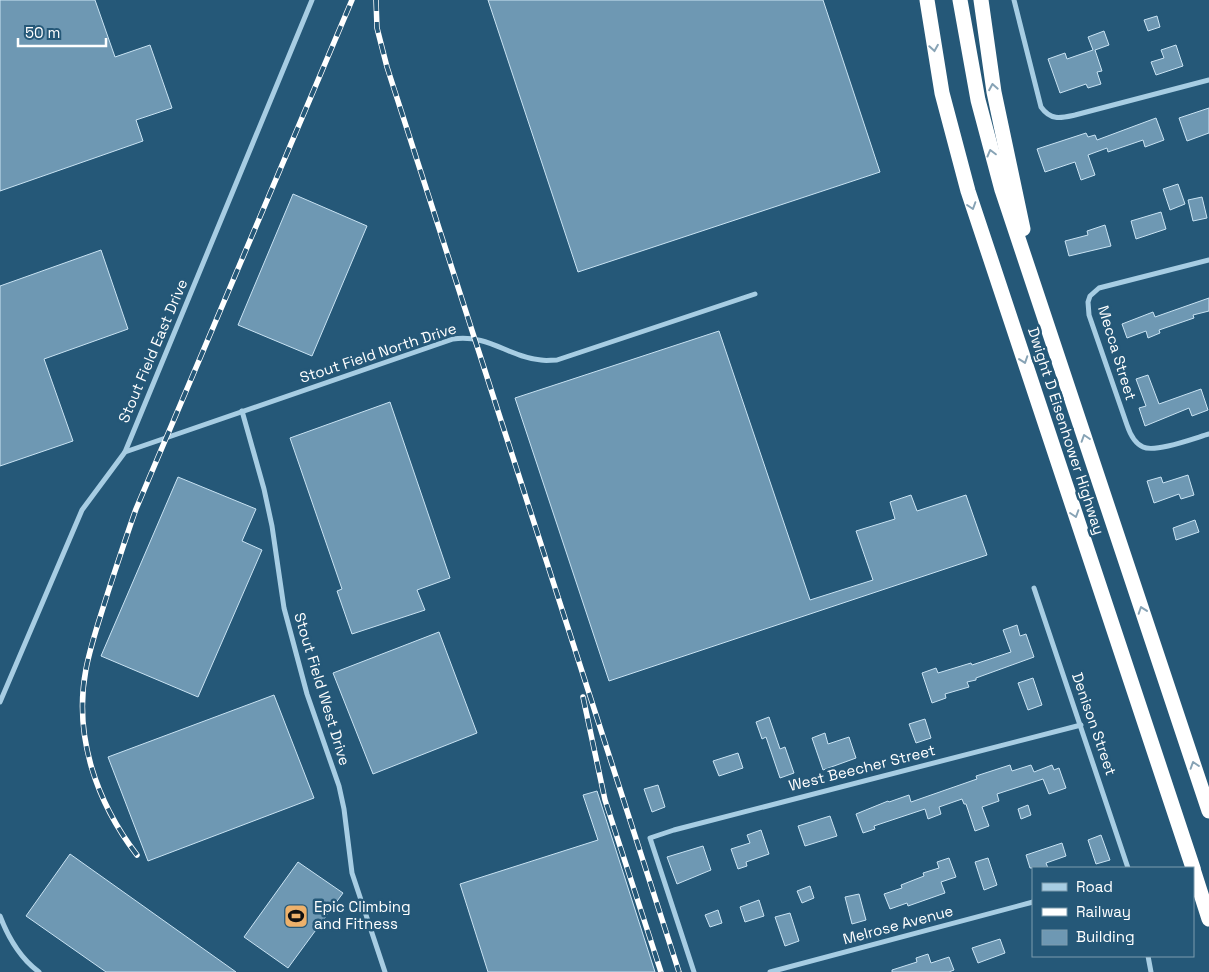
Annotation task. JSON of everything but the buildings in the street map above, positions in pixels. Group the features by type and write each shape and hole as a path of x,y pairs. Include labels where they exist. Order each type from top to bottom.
{"highway":[{"name":"Dwight D Eisenhower Highway","path":"926,0 942,93 968,191 1193,867"},
{"name":"Dwight D Eisenhower Highway","path":"960,0 971,64 1002,190 1209,811"},
{"path":"981,0 994,92 1038,299"},
{"name":"Dwight D Eisenhower Highway","path":"1194,871 1209,919"}],"street":[{"name":"Stout Field East Drive","path":"0,702 82,510 125,452 312,0"},
{"path":"1014,0 1041,107 1050,116 1058,118 1075,115 1209,80"},
{"name":"Mecca Street","path":"1209,260 1099,288 1090,296 1088,302 1090,315 1127,425 1134,440 1142,447 1154,449 1209,434"},
{"name":"Stout Field North Drive","path":"125,452 453,339 474,338 528,357 541,360 556,360 755,294"},
{"name":"Stout Field West Drive","path":"242,412 264,489 272,526 284,608 307,694 340,792 352,873 386,972"},
{"name":"Denison Street","path":"1034,588 1128,867"},
{"name":"West Beecher Street","path":"694,972 650,838 674,830 1081,725"},
{"name":"Melrose Avenue","path":"770,972 1032,902"},
{"path":"0,916 18,951 39,972"},
{"path":"1148,957 1151,972"}],"railway":[{"path":"137,855 110,813 100,791 86,744 83,694 90,650 136,509 352,0"},
{"path":"376,0 377,28 387,67 679,972"},
{"path":"583,697 605,800 661,972"}],"place":[{"name":"Epic Climbing and Fitness","path":"296,916"}]}
